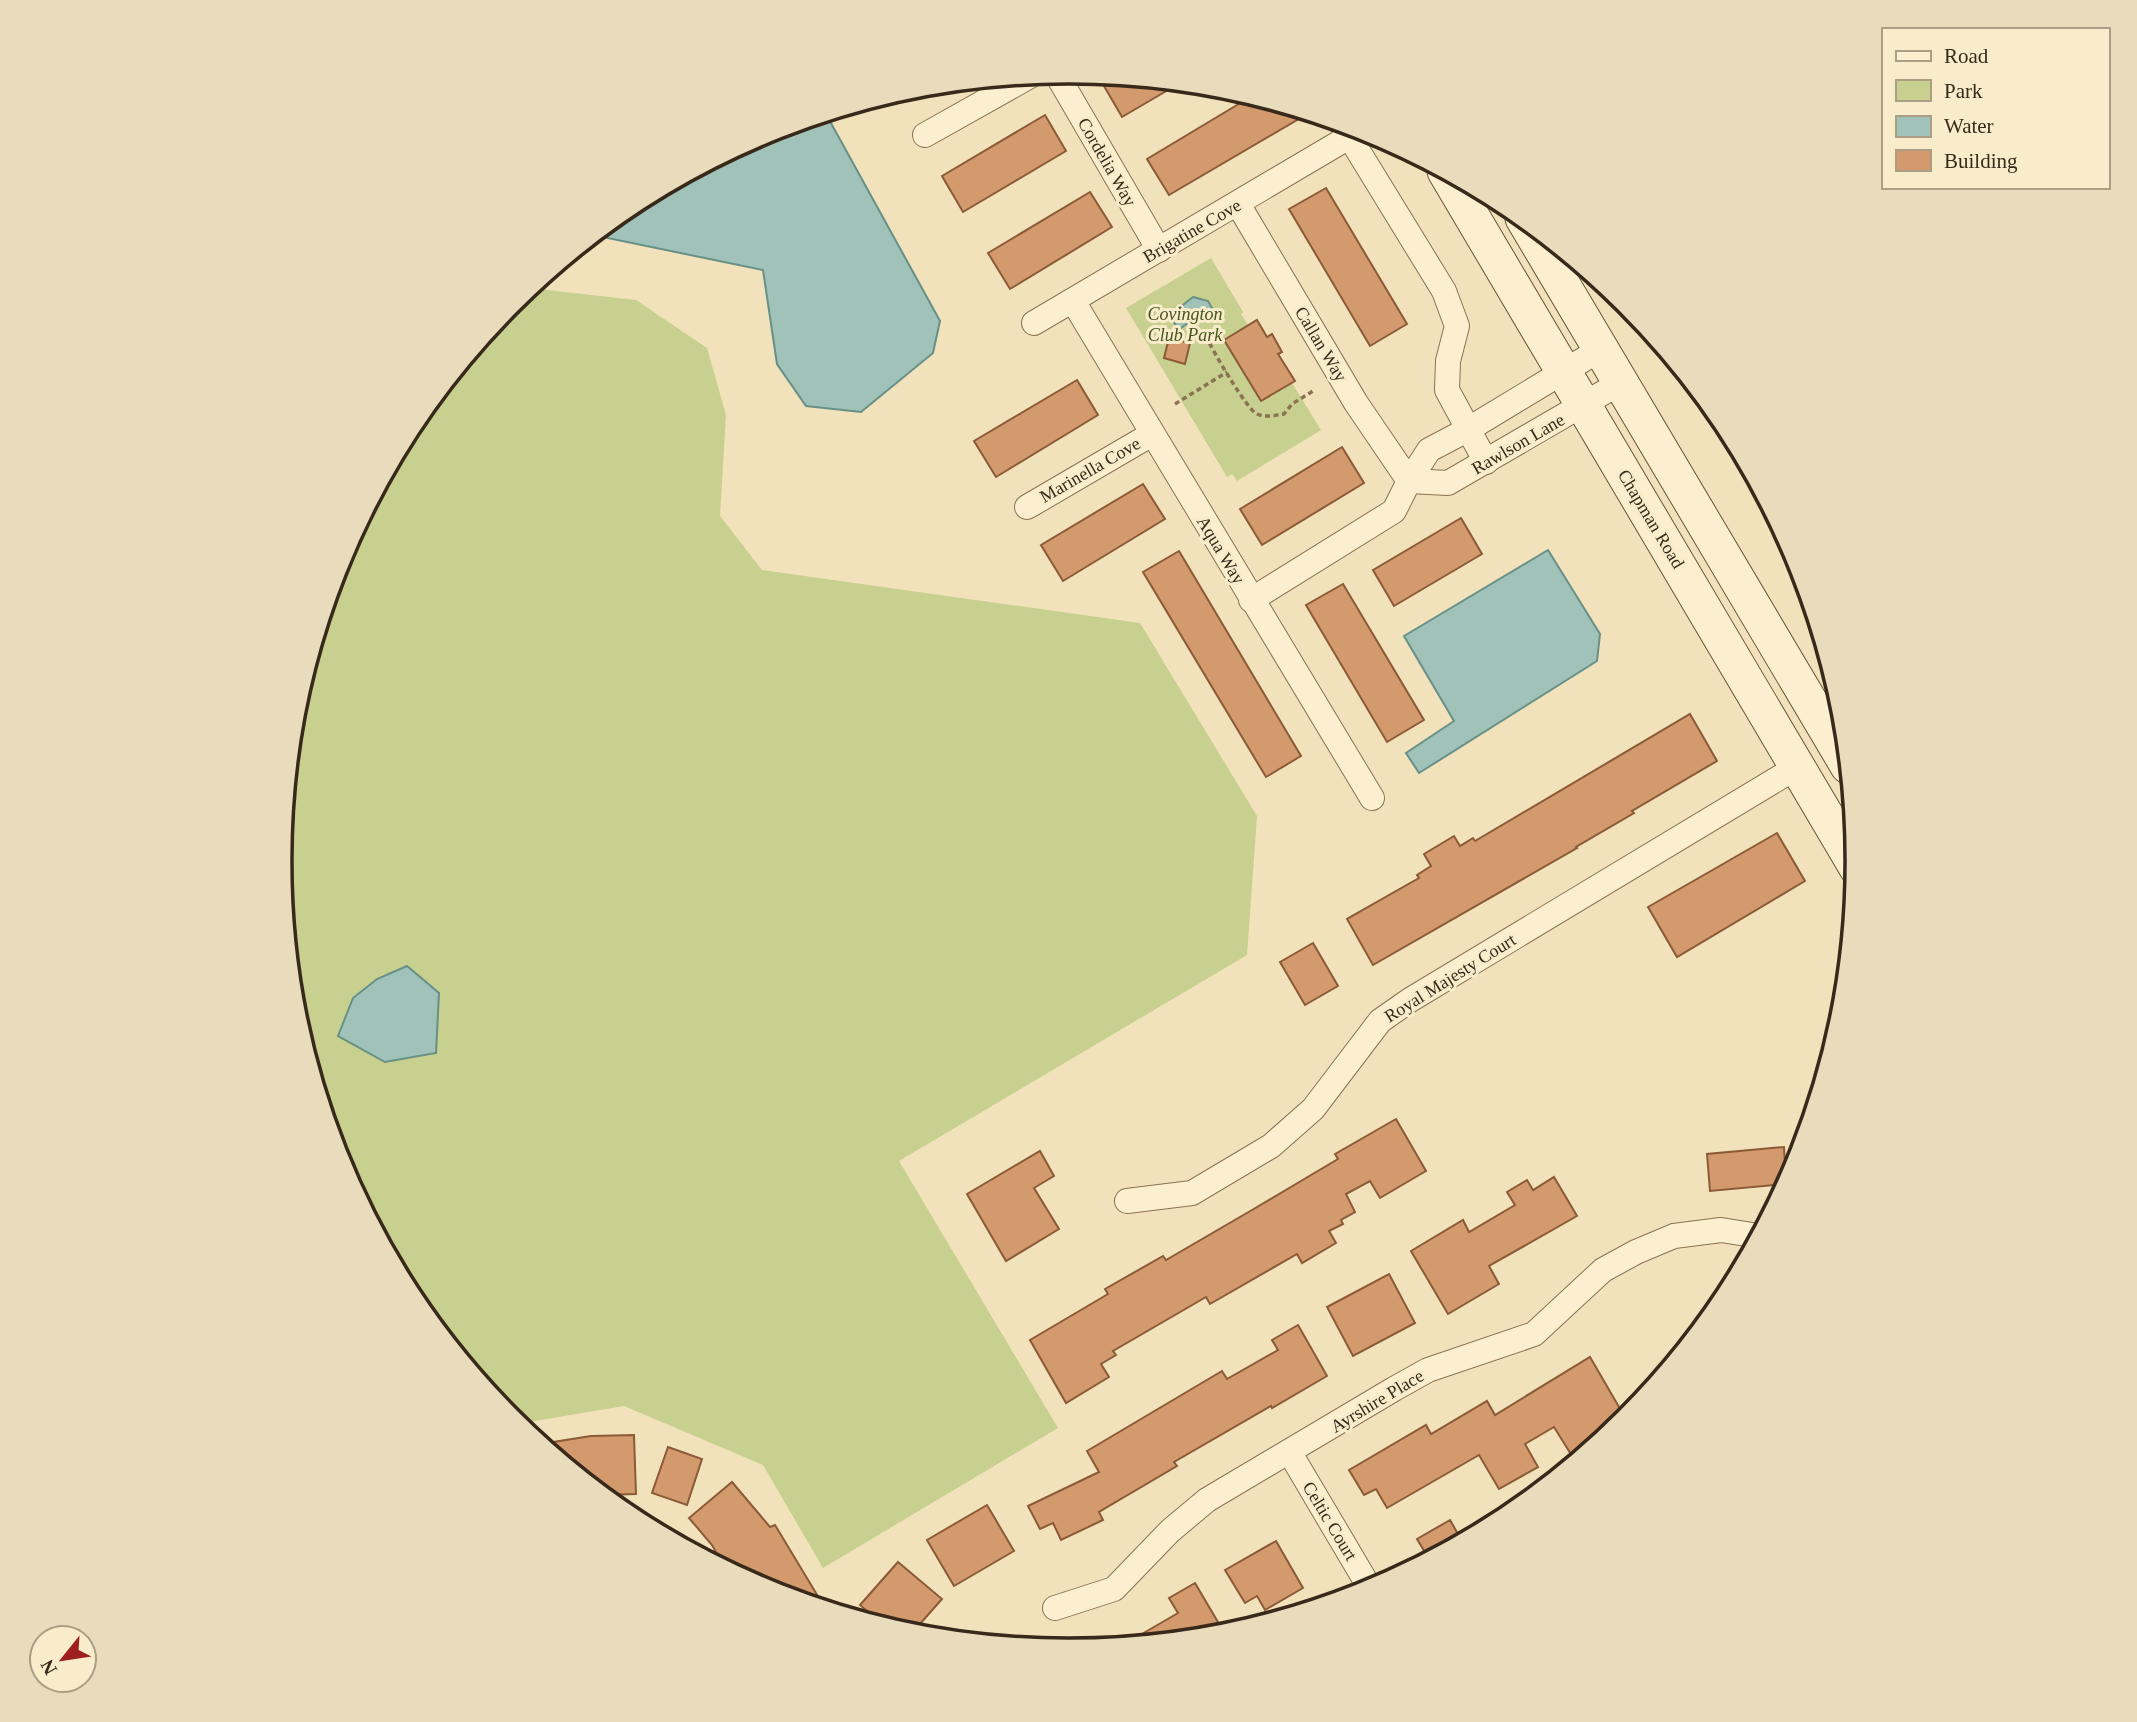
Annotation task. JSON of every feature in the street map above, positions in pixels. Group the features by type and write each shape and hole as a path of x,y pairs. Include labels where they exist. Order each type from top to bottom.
{"street":[{"name":"Cordelia Way","path":"1063,84 1159,250"},
{"path":"925,135 1011,87"},
{"name":"Brigatine Cove","path":"1034,323 1238,205 1340,133"},
{"path":"1349,137 1444,290 1457,326 1448,361 1447,390 1486,461"},
{"name":"Chapman Road","path":"1453,186 1845,847"},
{"name":"Callan Way","path":"1238,205 1356,403 1409,481"},
{"path":"1537,241 1837,745"},
{"name":"Aqua Way","path":"1073,301 1372,798"},
{"path":"1251,600 1394,511 1429,450 1601,349"},
{"name":"Rawlson Lane","path":"1409,481 1448,483 1620,383"},
{"name":"Marinella Cove","path":"1027,507 1152,434"},
{"name":"Royal Majesty Court","path":"1126,1201 1192,1193 1271,1146 1313,1109 1380,1021 1409,1000 1797,767"},
{"name":"Ayrshire Place","path":"1055,1608 1114,1589 1170,1531 1207,1500 1428,1370 1534,1334 1603,1270 1636,1252 1674,1236 1721,1230 1749,1234"},
{"name":"Celtic Court","path":"1290,1453 1365,1579"}],"path":[{"path":"1206,336 1210,347 1255,414 1269,417 1284,414 1292,404 1313,391"},
{"path":"1175,404 1227,372"}],"green space":[{"name":"Covington Club Park","path":"1211,258 1248,325 1224,340 1261,401 1292,383 1321,430 1237,481 1232,474 1227,477 1126,308"},
{"path":"543,290 636,300 707,348 726,415 720,516 762,570 1140,623 1257,816 1247,955 899,1161 1058,1428 823,1568 763,1465 624,1406 531,1422 484,1373 422,1293 372,1205 333,1111 306,1013 293,912 293,810 306,709 333,611 351,564 372,517 422,429 484,349"}],"water":[{"path":"830,122 940,321 933,353 861,412 806,406 777,364 763,270 605,238 680,188 725,164 771,143"},
{"path":"1193,297 1208,301 1213,310 1212,314 1198,316 1181,328 1177,327 1172,319 1174,312"},
{"path":"1548,550 1600,634 1597,661 1419,773 1406,753 1454,721 1404,636"},
{"path":"407,966 439,993 436,1053 385,1062 338,1036 353,998 377,979"}],"building":[{"path":"1104,85 1167,91 1122,117"},
{"path":"1240,103 1299,119 1169,195 1147,159"},
{"path":"1045,115 1066,151 963,212 942,176"},
{"path":"1326,188 1407,324 1370,346 1289,209"},
{"path":"1090,192 1112,227 1010,289 988,253"},
{"path":"1257,320 1267,337 1272,334 1282,352 1278,354 1295,381 1261,401 1224,340"},
{"path":"1169,338 1190,343 1185,364 1164,358"},
{"path":"1077,380 1098,415 996,477 974,441"},
{"path":"1342,447 1364,483 1262,545 1240,509"},
{"path":"1143,484 1165,519 1063,581 1041,545"},
{"path":"1461,518 1482,554 1394,606 1373,570"},
{"path":"1179,551 1301,756 1266,777 1143,572"},
{"path":"1343,584 1424,720 1387,742 1306,605"},
{"path":"1690,714 1717,761 1632,811 1634,813 1577,848 1373,965 1347,919 1419,878 1417,875 1431,866 1424,854 1454,836 1460,846 1473,838 1475,841"},
{"path":"1777,833 1805,881 1677,957 1648,907"},
{"path":"1313,943 1338,986 1305,1005 1280,962"},
{"path":"1396,1119 1426,1171 1380,1198 1370,1181 1346,1194 1355,1212 1341,1220 1343,1224 1329,1231 1336,1243 1302,1263 1297,1254 1210,1304 1206,1297 1113,1351 1116,1355 1101,1364 1109,1377 1066,1403 1030,1340 1108,1294 1105,1289 1163,1256 1166,1260 1252,1210 1338,1159 1335,1154"},
{"path":"1784,1147 1785,1161 1774,1185 1710,1191 1707,1154"},
{"path":"1040,1151 1054,1176 1034,1188 1059,1229 1006,1261 967,1194"},
{"path":"1554,1177 1577,1216 1489,1266 1499,1284 1448,1314 1411,1251 1463,1220 1469,1232 1515,1205 1507,1192 1527,1180 1533,1190"},
{"path":"1389,1274 1415,1323 1353,1356 1327,1307"},
{"path":"1298,1325 1327,1376 1174,1462 1177,1466 1099,1512 1103,1520 1061,1540 1053,1523 1040,1529 1028,1506 1099,1472 1087,1451 1222,1371 1227,1379 1278,1350 1272,1340"},
{"path":"1590,1357 1620,1408 1571,1454 1554,1427 1525,1444 1538,1467 1499,1489 1479,1455 1387,1508 1376,1489 1364,1495 1349,1470 1426,1425 1431,1434 1487,1401 1495,1415"},
{"path":"634,1435 636,1494 620,1494 553,1442 591,1436"},
{"path":"668,1447 702,1459 687,1505 652,1493"},
{"path":"732,1482 770,1527 775,1525 818,1597 771,1579 717,1554 689,1518"},
{"path":"987,1505 1014,1551 954,1586 927,1540"},
{"path":"1450,1520 1458,1534 1424,1551 1417,1539"},
{"path":"1276,1541 1303,1588 1265,1610 1257,1596 1245,1603 1225,1570"},
{"path":"898,1562 942,1599 920,1624 868,1612 860,1605"},
{"path":"1195,1583 1219,1623 1142,1634 1178,1613 1169,1598"}]}
